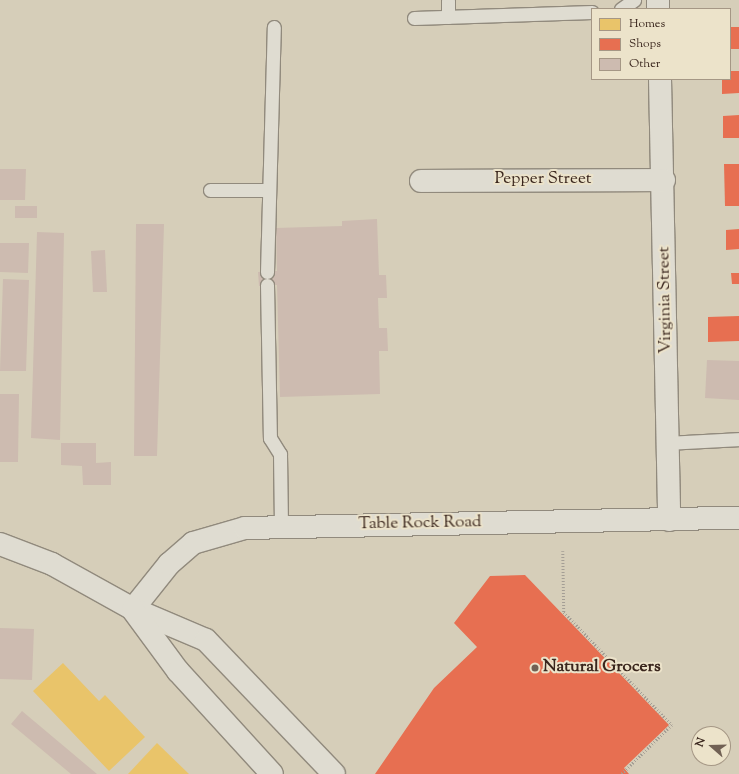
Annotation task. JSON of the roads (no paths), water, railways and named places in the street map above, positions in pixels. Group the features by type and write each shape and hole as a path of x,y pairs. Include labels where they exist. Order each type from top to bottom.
{"street":[{"name":"Virginia Street","path":"660,80 664,180 669,520"},
{"name":"Pepper Street","path":"422,181 664,180"},
{"name":"Table Rock Road","path":"133,609 169,564 193,543 223,532 281,526 739,518"},
{"path":"0,544 70,572 133,609 206,640 334,774"},
{"path":"133,609 178,671 272,774"}],"lane":[{"path":"448,0 448,17"},
{"path":"622,8 634,0"},
{"path":"414,18 591,12"},
{"path":"274,27 267,279 270,438 280,454 281,526"},
{"path":"210,190 269,190"},
{"path":"668,443 739,439"}],"place":[{"name":"Natural Grocers","path":"535,668"}]}
